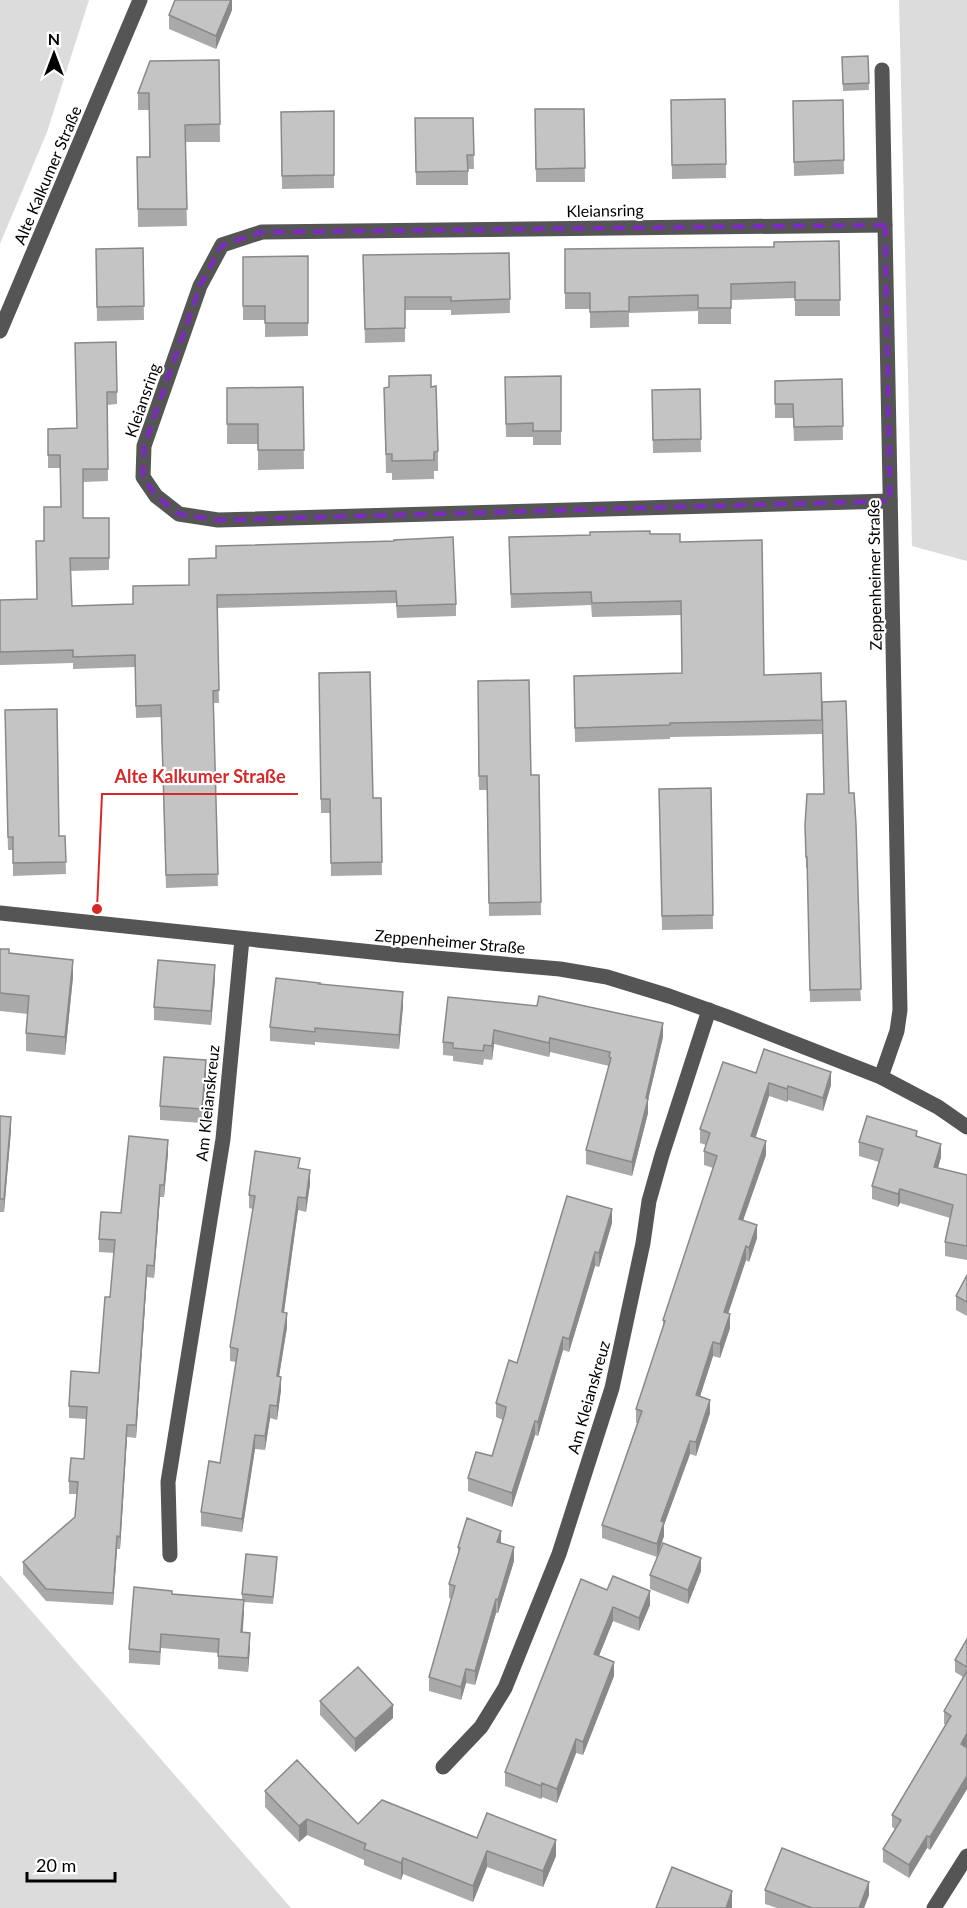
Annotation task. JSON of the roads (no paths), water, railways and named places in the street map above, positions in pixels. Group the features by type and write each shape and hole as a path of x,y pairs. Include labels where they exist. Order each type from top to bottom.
{"street":[{"name":"Alte Kalkumer Straße","path":"0,331 140,0"},
{"name":"Zeppenheimer Straße","path":"881,1077 897,1030 900,1010 882,70"},
{"name":"Kleiansring","path":"885,225 262,232 222,245 200,286 144,446 142,477 156,496 179,514 218,520 890,501"},
{"name":"Zeppenheimer Straße","path":"0,913 560,969 607,977 709,1010 881,1077 938,1107 967,1127"},
{"name":"Am Kleianskreuz","path":"170,1555 168,1482 223,1139 242,939"},
{"name":"Am Kleianskreuz","path":"443,1767 481,1727 504,1688 559,1554 612,1388 643,1243 649,1201 709,1010"},
{"path":"934,1908 967,1856"}],"place":[{"name":"Alte Kalkumer Straße","path":"97,909"}]}
